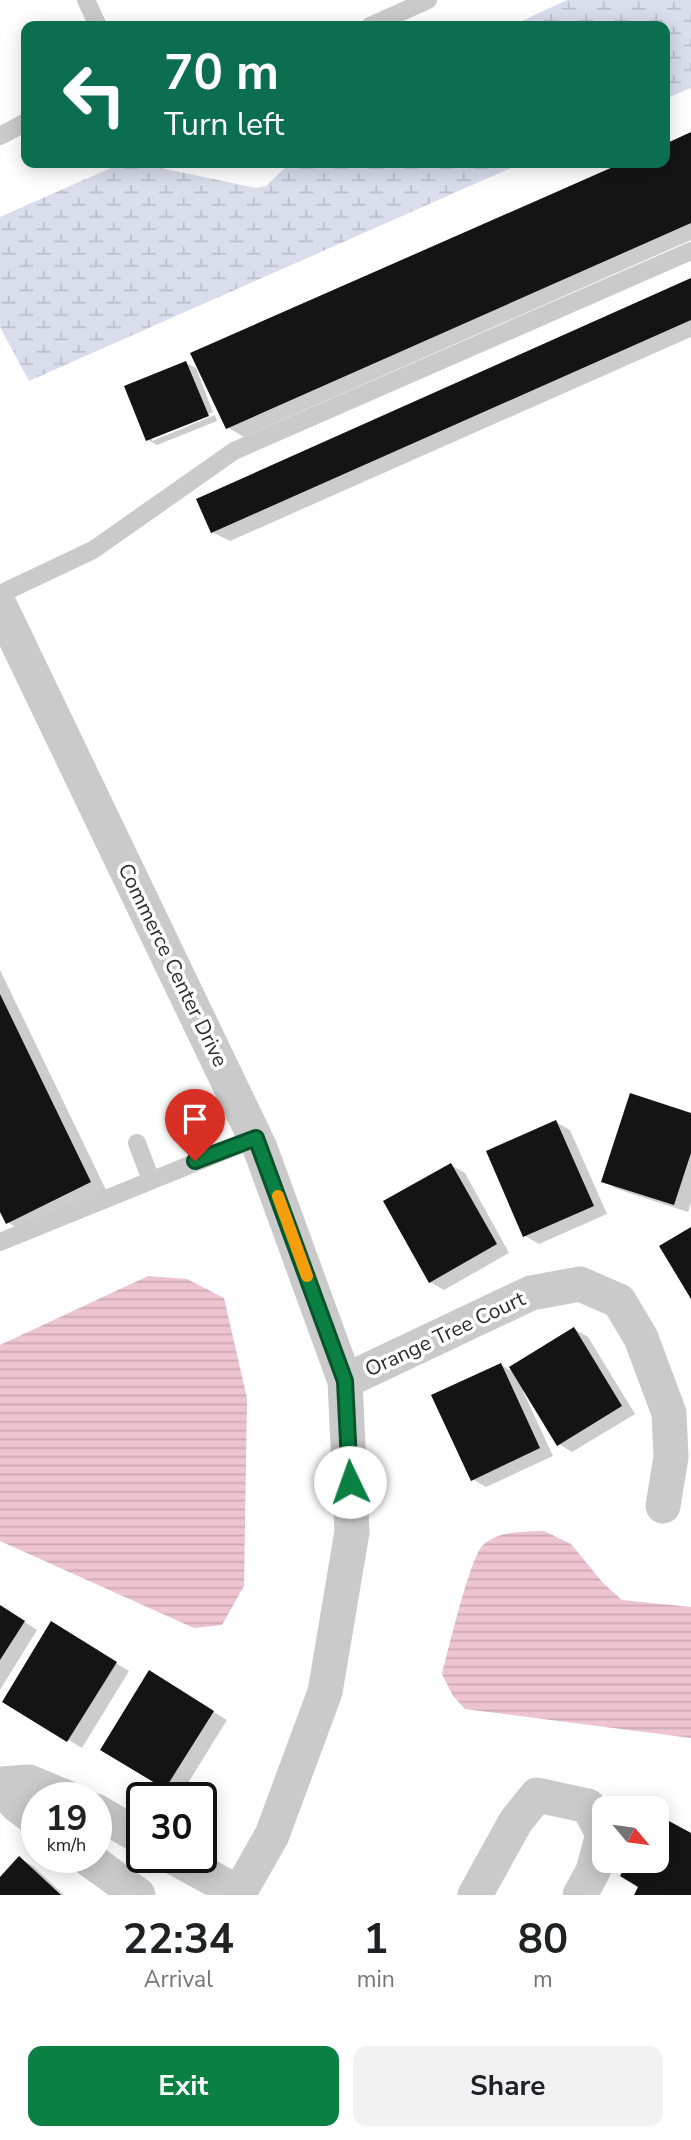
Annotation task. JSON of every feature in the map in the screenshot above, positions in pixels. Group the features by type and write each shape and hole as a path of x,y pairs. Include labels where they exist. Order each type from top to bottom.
{"street":[{"name":"Commerce Center Drive","path":"0,606 256,1138 345,1381 352,1532 325,1692 272,1835 238,1894"},
{"name":"Orange Tree Court","path":"345,1381 531,1293 580,1284 619,1301 641,1338 669,1413 671,1457 663,1506"},
{"path":"0,1785 21,1783"},
{"path":"0,1785 21,1808"},
{"path":"475,1895 516,1821 537,1795 588,1806 603,1835 593,1871 580,1895"},
{"path":"108,1873 138,1895"},
{"path":"201,1873 238,1894"}],"lane":[{"path":"86,0 96,21"},
{"path":"381,21 428,0"},
{"path":"0,136 21,125"},
{"path":"0,594 93,550 234,451 691,251"},
{"path":"0,1242 256,1138"},
{"path":"137,1143 151,1180"}],"green space":[{"path":"567,0 691,0 691,88 670,97 670,21 522,21"},
{"path":"111,168 161,168 256,188 266,186 285,168 511,168 29,381 0,327 0,217"}],"shaded area":[{"path":"148,1276 187,1279 224,1298 247,1398 244,1586 222,1625 194,1628 0,1541 0,1345"},
{"path":"544,1531 571,1544 603,1583 622,1600 691,1607 691,1738 465,1709 453,1696 442,1674 466,1585 478,1553 483,1545 497,1537"}],"building":[{"path":"691,132 691,223 226,429 190,353 611,168 670,168 670,142"},
{"path":"691,278 691,320 211,533 196,499"},
{"path":"186,361 209,416 146,441 124,386"},
{"path":"0,994 91,1182 6,1224 0,1212"},
{"path":"630,1093 691,1113 691,1153 674,1205 601,1182"},
{"path":"556,1120 594,1206 523,1237 486,1151"},
{"path":"451,1163 497,1244 429,1283 383,1201"},
{"path":"691,1227 691,1299 659,1246"},
{"path":"574,1327 622,1406 557,1446 509,1367"},
{"path":"501,1363 540,1448 471,1481 431,1395"},
{"path":"0,1605 25,1621 0,1660"},
{"path":"51,1621 117,1662 67,1742 2,1702"},
{"path":"149,1670 214,1711 169,1782 153,1782 100,1750"},
{"path":"669,1821 691,1833 691,1895 634,1895 638,1887 620,1876 622,1873 669,1873"},
{"path":"19,1856 21,1873 37,1873 61,1895 0,1895 0,1877"}],"slow traffic":[{"path":"278,1196 307,1276"}],"route":[{"path":"195,1161 256,1138 345,1381 350,1482"}]}
